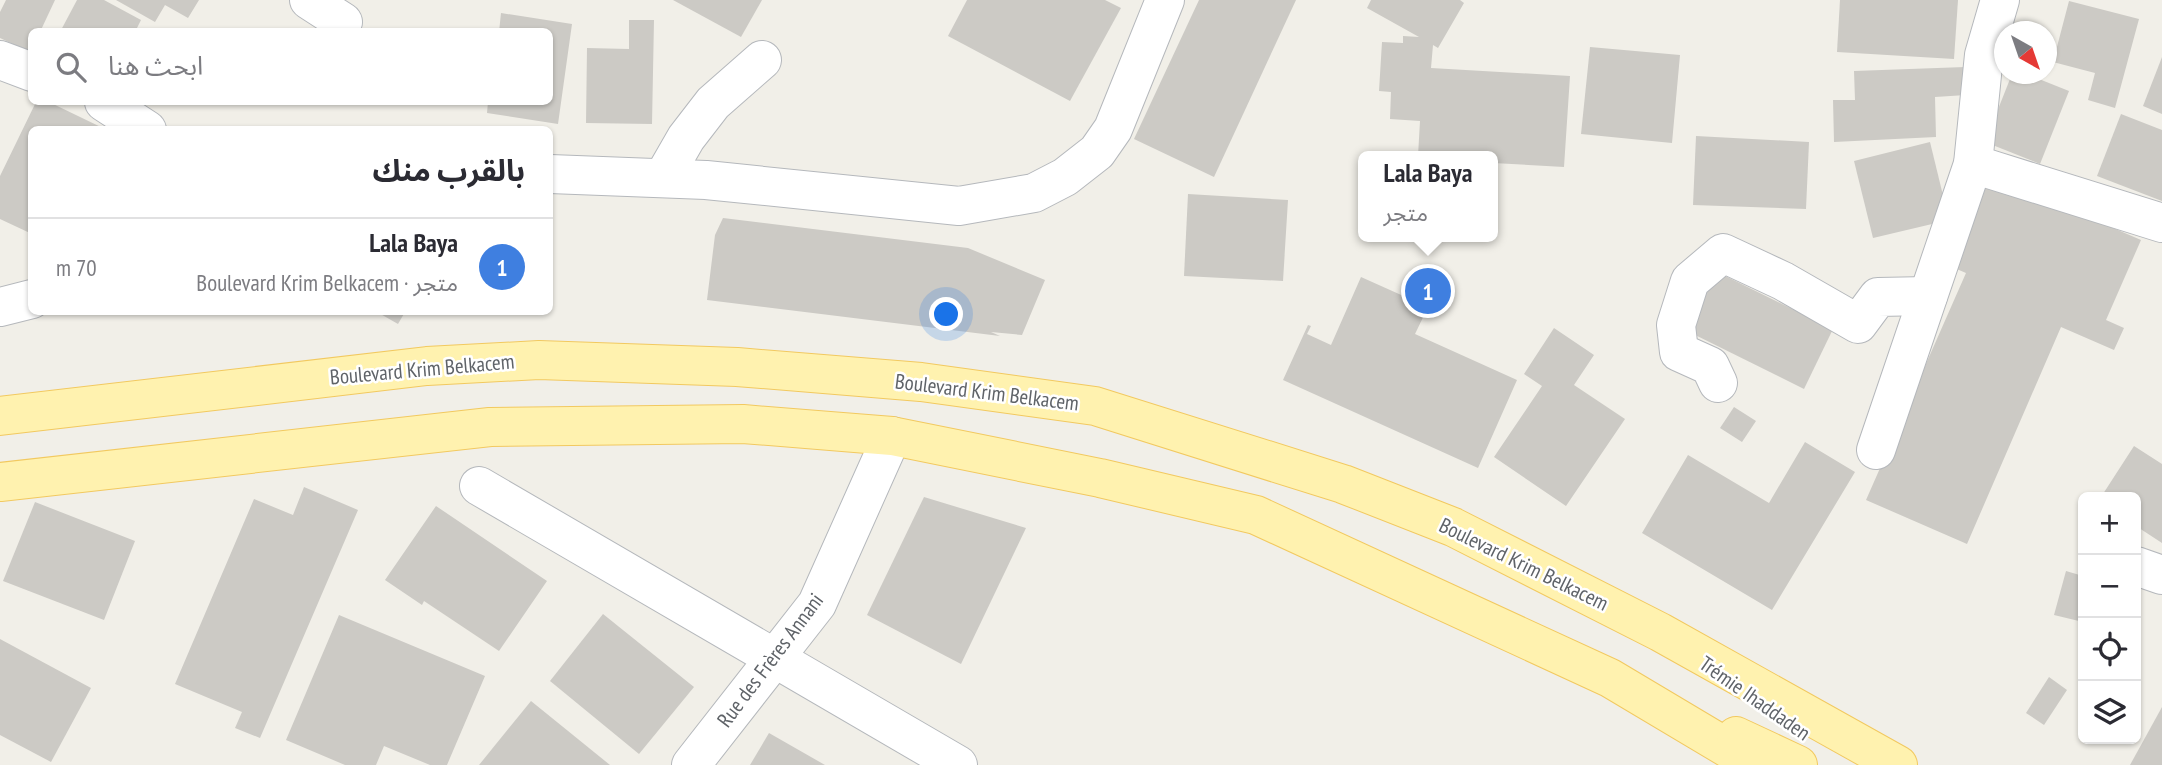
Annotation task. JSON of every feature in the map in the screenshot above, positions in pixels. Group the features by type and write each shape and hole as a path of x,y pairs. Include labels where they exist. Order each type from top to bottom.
{"main road":[{"name":"Boulevard Krim Belkacem","path":"0,416 427,366 539,360 737,367 948,386 1096,406 1343,484 1453,527 1660,632 1898,765"},
{"path":"0,482 490,428 743,424 892,436 1100,478 1256,514 1610,678 1756,765"},
{"name":"Trémie Ihaddaden","path":"1660,632 1851,765"},
{"name":"Trémie Ihaddaden","path":"1610,678 1798,765"}],"street":[{"path":"309,0 343,22"},
{"path":"553,174 706,180 959,206 1034,193 1065,177 1097,152 1113,129 1165,0"},
{"path":"1876,450 1973,164 1984,55 2000,0"},
{"path":"0,60 28,70"},
{"path":"663,178 686,138 713,103 762,60"},
{"path":"109,105 141,126"},
{"path":"1973,164 2162,223"},
{"path":"1718,383 1710,366 1679,352 1676,324 1690,281 1723,253 1783,281 1858,324 1878,297 1928,296"},
{"path":"0,307 28,300"},
{"name":"Rue des Frères Annani","path":"704,761 817,604 892,436"},
{"path":"479,485 958,765"},
{"path":"2141,568 2162,575"}],"building":[{"path":"6,0 55,0 42,28 28,28 28,51 0,38 0,12"},
{"path":"77,0 104,0 141,20 137,28 62,28"},
{"path":"116,0 199,0 188,18 165,5 155,22"},
{"path":"673,0 762,0 741,37"},
{"path":"967,0 1105,0 1121,8 1070,101 948,36"},
{"path":"1199,0 1296,0 1214,177 1134,139"},
{"path":"1371,0 1460,0 1464,3 1438,48 1433,45 1431,68 1570,76 1564,167 1498,163 1498,151 1418,151 1420,121 1390,119 1391,92 1379,91 1382,42 1403,43 1403,36 1419,37 1367,8"},
{"path":"1840,0 1958,0 1954,59 1837,52"},
{"path":"2069,1 2139,19 2115,108 2088,100 2095,73 2057,63 2057,47"},
{"path":"501,13 572,24 558,124 487,113 488,105 553,105 553,28 499,28"},
{"path":"629,20 654,20 652,124 586,123 587,48 629,49"},
{"path":"1590,47 1680,55 1672,143 1581,134"},
{"path":"2162,57 2162,114 2143,106"},
{"path":"1965,67 1966,95 1935,97 1936,137 1834,142 1833,100 1855,100 1854,71"},
{"path":"2008,84 2051,84 2069,91 2040,164 1985,142"},
{"path":"35,105 55,105 99,126 28,126 28,232 0,219 0,176"},
{"path":"2121,114 2162,130 2162,201 2097,176"},
{"path":"1696,136 1809,142 1806,209 1693,205"},
{"path":"1930,142 1949,220 1873,238 1854,161"},
{"path":"1986,173 2141,240 2106,320 2124,328 2114,350 2061,327 1967,544 1866,500 1966,273 1945,264"},
{"path":"1188,194 1288,200 1283,281 1184,276"},
{"path":"723,218 968,248 1045,280 1022,335 991,332 1000,336 707,300 715,235"},
{"path":"1707,267 1833,329 1804,389 1677,326"},
{"path":"1361,277 1428,307 1415,334 1517,380 1478,468 1283,380 1308,325 1311,326 1307,334 1331,345"},
{"path":"382,315 403,315 398,324"},
{"path":"1554,328 1594,355 1574,385 1625,419 1566,506 1494,457 1542,386 1524,374"},
{"path":"1734,407 1756,421 1742,442 1720,428"},
{"path":"1805,442 1855,472 1772,610 1642,533 1688,455 1769,503"},
{"path":"2134,446 2162,464 2162,543 2141,529 2141,492 2104,492"},
{"path":"304,487 358,510 260,738 235,728 242,712 175,684 254,499 293,515"},
{"path":"924,497 1026,528 961,664 867,615"},
{"path":"35,502 135,541 104,620 3,581"},
{"path":"436,506 547,581 499,651 424,601 422,605 385,580"},
{"path":"2066,571 2078,575 2078,621 2054,615"},
{"path":"603,614 694,687 639,754 550,681"},
{"path":"339,615 485,676 447,765 430,765 384,746 376,765 345,765 286,740"},
{"path":"0,639 91,688 51,762 0,735"},
{"path":"2049,677 2067,690 2044,725 2026,713"},
{"path":"531,701 610,765 479,765"},
{"path":"2162,707 2162,765 2130,765"},
{"path":"769,733 825,765 750,765"}],"place":[{"name":"Lala Baya","path":"1428,291"}]}
